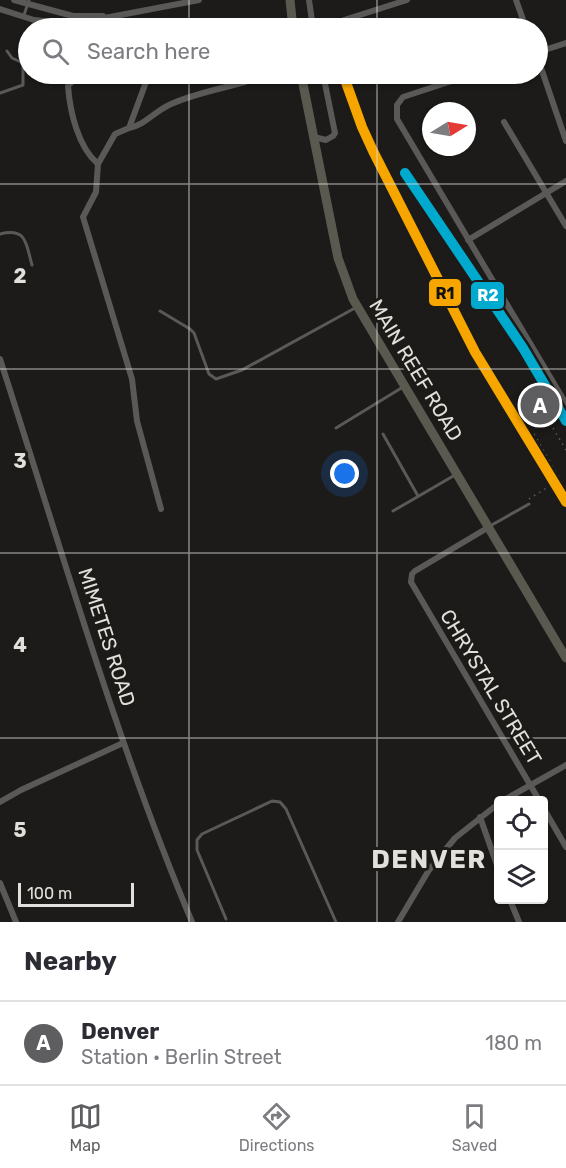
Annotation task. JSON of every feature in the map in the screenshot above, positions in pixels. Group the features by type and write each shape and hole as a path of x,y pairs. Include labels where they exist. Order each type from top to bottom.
{"main road":[{"path":"290,0 292,18"},
{"name":"MAIN REEF ROAD","path":"303,84 338,258 349,288 358,307 566,658"}],"street":[{"path":"14,0 73,16 118,15"},
{"path":"106,18 199,0"},
{"path":"309,0 312,18"},
{"path":"350,18 407,0"},
{"path":"516,0 522,18"},
{"path":"0,9 28,18"},
{"path":"548,49 566,43"},
{"path":"70,84 68,86 72,108 82,143 87,153 98,164"},
{"path":"129,128 145,84"},
{"path":"161,508 139,427 132,379 84,220 85,211 96,192 98,164 115,134 141,125 158,111 172,104 238,84"},
{"path":"314,137 323,140 330,139 335,129 325,84"},
{"path":"443,84 399,100 396,109 399,124 566,404"},
{"path":"546,84 566,141"},
{"path":"504,122 566,226"},
{"path":"468,240 566,181"},
{"name":"MIMETES ROAD","path":"0,359 123,743 158,841 192,922"},
{"name":"CHRYSTAL STREET","path":"489,527 415,571 411,578 414,591 536,796"},
{"path":"0,802 123,743"},
{"path":"512,796 566,765"},
{"path":"398,922 429,870 455,838 494,807"},
{"path":"480,817 494,857"},
{"path":"548,817 566,847"},
{"path":"0,882 16,922"},
{"path":"512,904 519,922"}],"lane":[{"path":"23,17 28,2"},
{"path":"7,51 12,58 18,61"},
{"path":"0,93 23,86 23,84"},
{"path":"0,234 9,231 20,234 25,239 32,265"},
{"path":"160,311 194,333 209,374 216,379 253,365 358,307"},
{"path":"336,428 405,386"},
{"path":"382,434 418,496"},
{"path":"393,511 457,474"},
{"path":"489,527 529,504"},
{"path":"226,919 197,850 197,840 202,834 272,801 280,802 286,809 336,922"}],"path":[{"path":"550,423 566,450"},
{"path":"534,434 566,489"},
{"path":"529,504 529,498 548,487"}],"transit line":[{"name":"R1","path":"347,84 373,151 475,352 566,502"},
{"name":"R2","path":"405,173 523,348 566,421"}],"place":[{"name":"Denver","path":"540,405"}],"district":[{"name":"DENVER","path":"429,859"}]}
